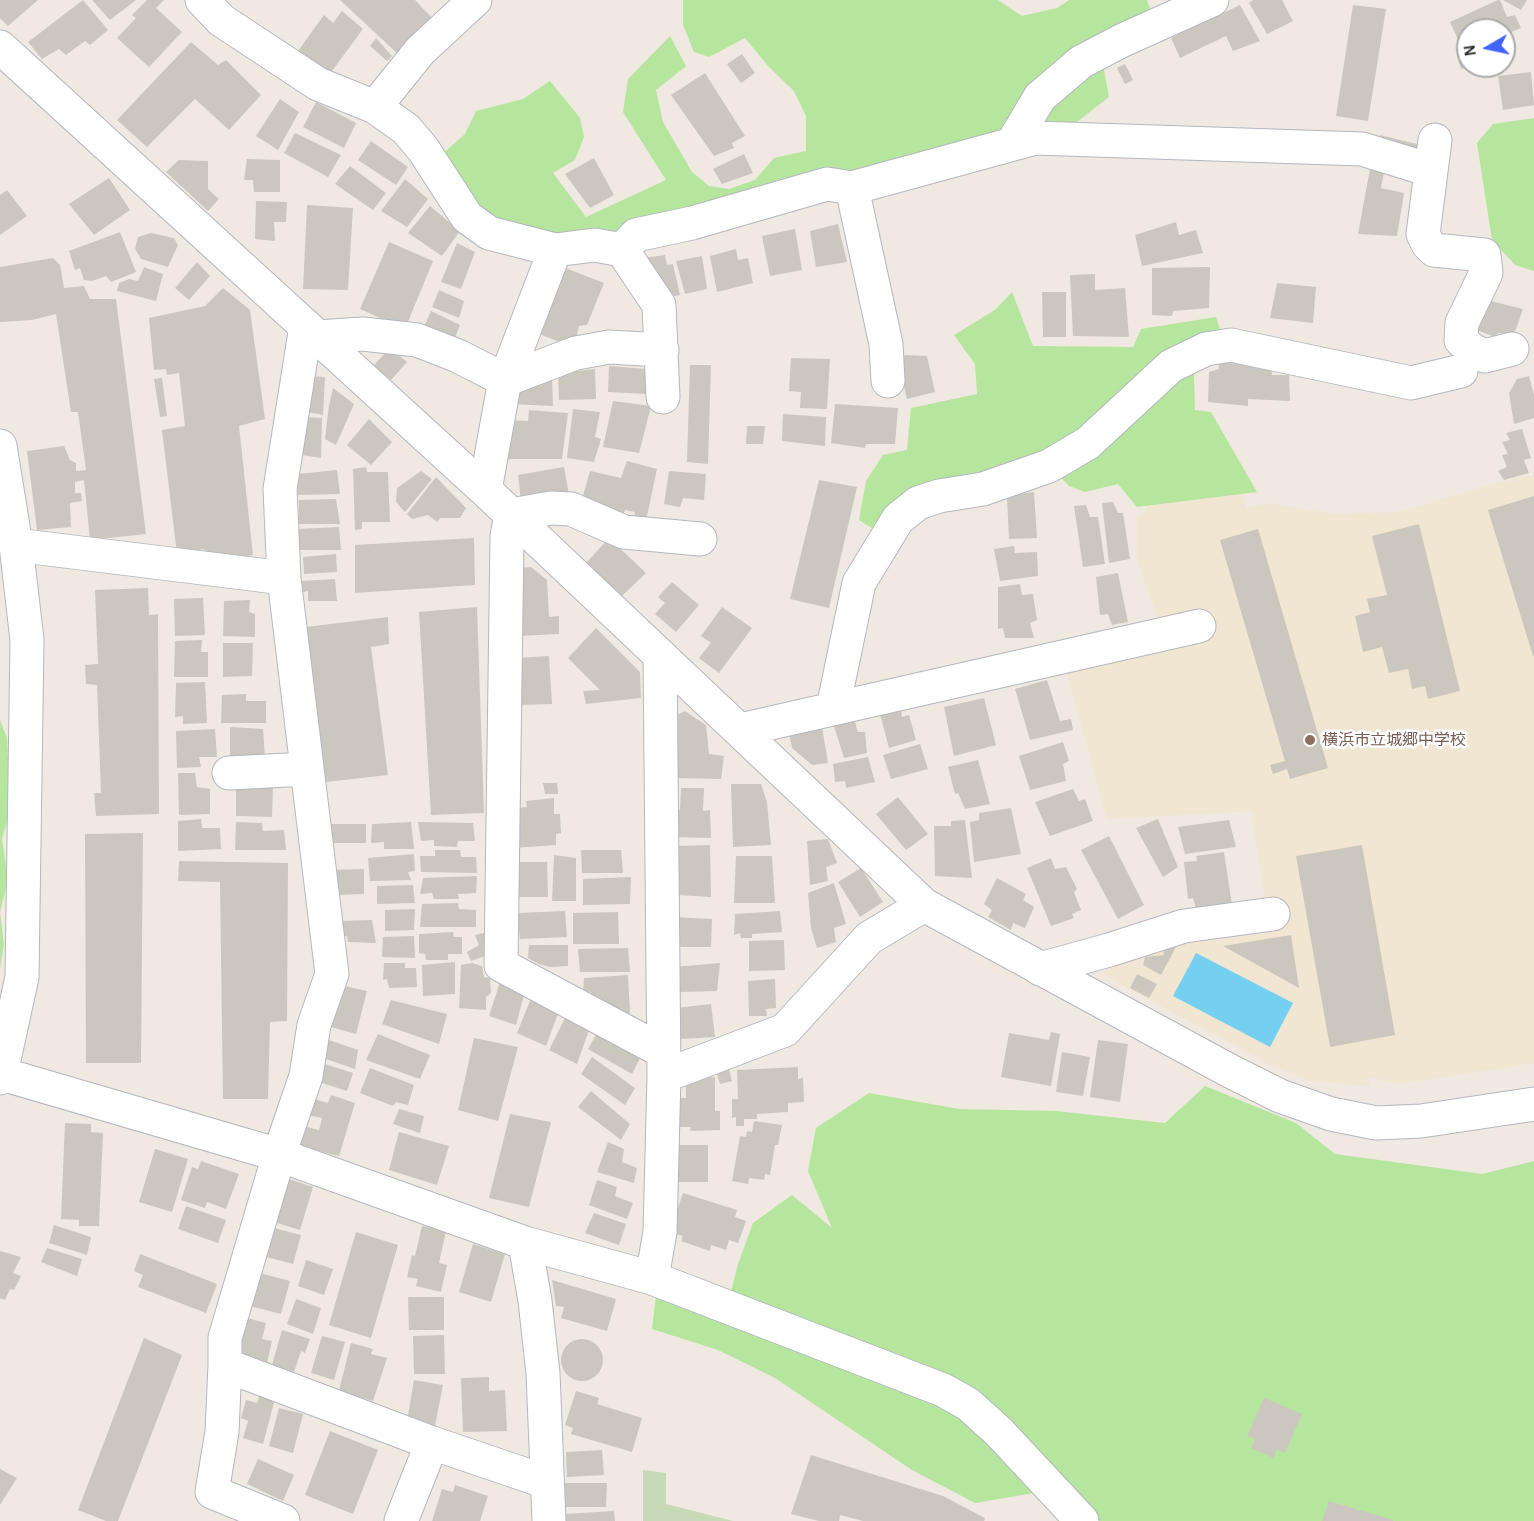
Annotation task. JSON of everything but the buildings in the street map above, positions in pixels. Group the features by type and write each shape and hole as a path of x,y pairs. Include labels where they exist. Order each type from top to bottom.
{"street":[{"path":"202,0 221,20 318,84 375,107 406,129 423,149 467,217 489,233 555,250 595,245 622,250 659,305 663,397"},
{"path":"375,107 420,51 475,0"},
{"path":"1012,144 1040,97 1082,62 1121,41 1212,0"},
{"path":"0,47 485,490 924,905 1240,1076 1280,1096 1331,1114 1376,1123 1421,1121 1534,1104"},
{"path":"622,250 636,235 692,223 827,184 852,188 1035,138 1362,149 1432,155 1423,234 1428,244 1434,250 1484,255 1486,273 1462,323 1461,339 1472,350 1485,356 1512,349"},
{"path":"852,188 886,344 888,381"},
{"path":"485,490 505,380 555,250"},
{"path":"312,332 363,334 417,340 458,356 505,380 576,353 609,348 662,350"},
{"path":"283,1521 212,1492 222,1432 225,1338 279,1155 306,1076 314,1025 332,974 284,578 280,489 312,332"},
{"path":"833,708 859,583 898,519 918,503 939,495 983,489 1049,466 1088,443 1171,366 1206,350 1231,345 1412,383 1461,371"},
{"path":"0,446 11,555 27,640 22,977 1,1076 279,1155 525,1243 652,1278 943,1390 968,1404 999,1432 1082,1521"},
{"path":"511,515 551,508 571,509 624,532 700,539"},
{"path":"511,515 507,536 501,965 663,1064 785,1030 869,938 924,905"},
{"path":"11,555 284,578"},
{"path":"740,729 1199,626"},
{"path":"652,1278 660,1233 663,1064 660,655"},
{"path":"229,773 307,769"},
{"path":"1041,969 1184,926 1273,914"},
{"path":"525,1243 535,1301 543,1373 549,1521"},
{"path":"225,1365 432,1443 547,1482"},
{"path":"401,1521 432,1443"}],"shaded area":[{"name":"横浜市立城郷中学校","path":"1534,475 1534,1063 1398,1084 1370,1077 1369,1086 1309,1081 1272,1066 1104,975 1107,964 1187,936 1269,920 1251,811 1107,819 1066,669 1168,646 1137,559 1137,517 1146,513 1148,498 1242,493 1247,508 1269,503 1332,514 1400,512 1485,486"}],"green space":[{"path":"683,0 998,0 1022,16 1057,8 1069,0 1147,0 1152,15 1099,44 1109,97 1069,128 617,240 553,242 495,225 440,156 465,134 476,111 523,99 550,81 580,118 584,137 575,160 553,173 586,217 666,180 623,112 628,79 670,36 686,66 656,90 663,122 692,172 709,186 729,189 755,180 774,158 806,151 806,116 794,91 769,67 745,38 709,57 694,52 683,25"},
{"path":"1534,118 1534,271 1515,265 1492,240 1477,143 1493,124"},
{"path":"1012,292 1033,346 1133,347 1141,329 1216,317 1222,335 1193,346 1195,410 1211,412 1257,492 1137,507 1118,484 1085,492 1069,486 1042,458 875,530 859,520 866,481 883,455 907,450 911,408 977,394 975,364 954,335 995,310"},
{"path":"0,720 7,738 10,800 2,839 8,880 0,912"},
{"path":"0,912 4,945 0,968"},
{"path":"1205,1086 1296,1123 1335,1154 1482,1174 1534,1161 1534,1521 1058,1521 1034,1493 975,1503 912,1470 775,1378 718,1350 652,1329 656,1296 724,1319 738,1264 753,1223 792,1195 832,1228 808,1171 816,1128 869,1093 959,1109 1056,1111 1165,1123"},
{"path":"643,1470 666,1473 666,1504 733,1521 643,1521"}],"water":[{"path":"1196,953 1293,1003 1270,1047 1173,996"}],"place":[{"name":"横浜市立城郷中学校","path":"1310,740"}]}
